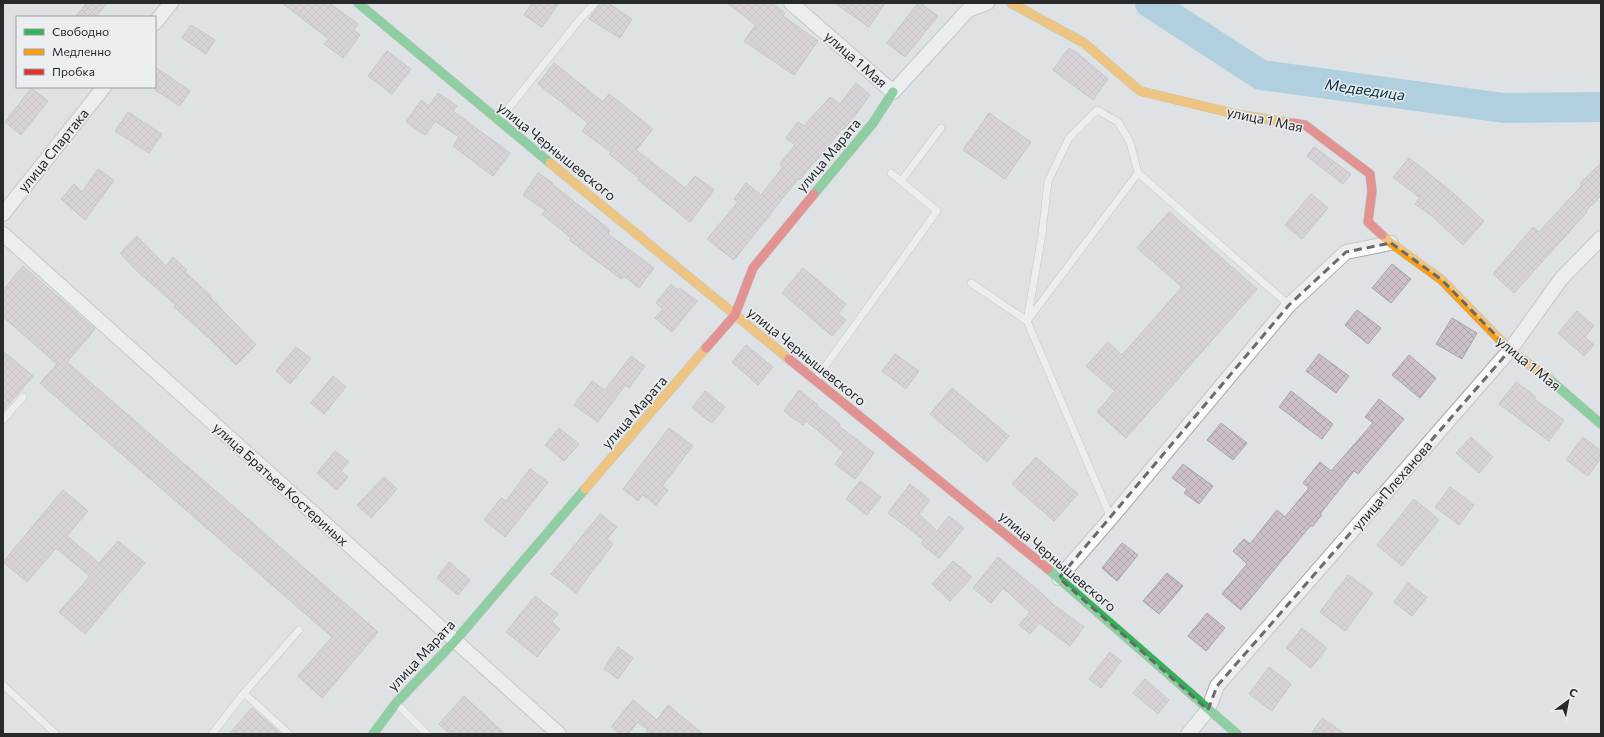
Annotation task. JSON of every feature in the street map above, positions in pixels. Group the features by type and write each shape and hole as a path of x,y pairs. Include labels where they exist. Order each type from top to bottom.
{"street":[{"path":"156,22 171,3"},
{"name":"улица Чернышевского","path":"358,3 498,121 815,381 1059,578 1237,734"},
{"name":"улица 1 Мая","path":"791,3 893,92 968,10 988,3"},
{"name":"улица 1 Мая","path":"1011,3 1084,43 1140,91 1240,115 1305,125 1370,174 1372,191 1368,222 1391,243 1442,280 1510,350 1555,383 1601,424"},
{"name":"улица Спартака","path":"3,214 103,88"},
{"name":"улица Марата","path":"373,734 396,703 455,641 735,315 752,268 873,122 893,92"},
{"name":"улица Братьев Костериных","path":"3,234 559,734"},
{"name":"улица Плеханова","path":"1188,734 1208,710 1217,686 1510,350 1561,279 1601,238"},
{"path":"1059,578 1289,305 1346,252 1391,243"}],"lane":[{"path":"498,121 581,18 596,3"},
{"path":"1027,321 1042,234 1048,181 1069,138 1097,110 1118,122 1130,142 1138,172 1289,305"},
{"path":"901,181 941,128"},
{"path":"1027,321 1138,172"},
{"path":"815,381 937,211 891,173"},
{"path":"971,283 1027,321 1111,518"},
{"path":"3,420 23,398"},
{"path":"212,734 244,693 299,630"},
{"path":"3,686 56,734"},
{"path":"244,693 289,734"},
{"path":"396,703 427,734"}],"highlighted area":[{"path":"1391,243 1442,280 1510,350 1217,686 1208,710 1059,578 1289,305 1346,252"}],"building":[{"path":"87,3 107,3 97,16 76,16"},
{"path":"282,3 329,3 358,24 354,30 360,35 343,58 324,44 329,39"},
{"path":"532,3 559,3 542,27 524,15"},
{"path":"600,3 608,3 632,19 620,38 589,19"},
{"path":"727,3 772,3 785,13 783,16 818,41 794,75 744,41 756,25"},
{"path":"835,3 885,3 869,27"},
{"path":"918,3 938,16 905,57 887,43"},
{"path":"191,25 215,40 206,54 182,38"},
{"path":"1069,48 1108,79 1093,100 1053,70"},
{"path":"387,51 411,69 392,94 368,76"},
{"path":"554,63 603,102 609,94 653,129 636,150 685,188 695,176 714,190 690,222 638,180 639,178 609,154 611,152 582,131 588,123 538,84"},
{"path":"156,68 190,91 180,106 155,90"},
{"path":"856,83 870,95 843,130 842,129 799,180 798,179 734,260 707,239 738,202 734,199 746,183 761,195 783,167 780,164 795,145 786,138 798,122 804,126 830,97 840,104"},
{"path":"31,88 48,101 21,135 5,122"},
{"path":"438,93 457,106 453,111 510,153 493,176 453,146 459,137 435,121 425,135 406,122 421,100 429,106"},
{"path":"128,112 162,134 149,153 115,131"},
{"path":"989,113 1031,142 1005,179 963,150"},
{"path":"1314,147 1351,174 1343,184 1307,156"},
{"path":"1409,158 1452,192 1484,221 1463,245 1432,216 1415,204 1420,198 1393,177"},
{"path":"1601,163 1601,196 1514,293 1493,274 1533,227 1539,232 1582,185 1580,183"},
{"path":"98,169 114,180 85,220 61,199 74,184 82,192"},
{"path":"538,173 553,183 552,184 610,230 608,234 654,268 639,288 624,276 621,279 569,240 571,238 542,214 545,210 523,195"},
{"path":"1311,194 1328,208 1302,239 1285,225"},
{"path":"1169,212 1257,289 1126,438 1097,412 1115,391 1086,366 1108,342 1122,355 1182,287 1137,248"},
{"path":"137,236 166,266 173,257 187,270 185,272 211,296 210,297 256,345 236,365 208,337 174,307 176,305 138,272 120,253"},
{"path":"1392,264 1411,279 1391,303 1372,288"},
{"path":"23,266 95,329 67,362 378,632 322,698 298,676 332,637 40,383 57,364 3,317 3,290"},
{"path":"803,268 846,304 838,314 846,320 832,336 782,293"},
{"path":"671,284 678,290 680,288 697,301 672,332 655,318 663,309 656,303"},
{"path":"1357,310 1381,328 1368,344 1345,325"},
{"path":"1577,311 1594,326 1585,337 1594,345 1584,356 1558,333"},
{"path":"1452,318 1477,333 1462,359 1436,344"},
{"path":"746,345 773,367 758,385 732,362"},
{"path":"296,347 311,359 290,384 276,371"},
{"path":"3,351 33,376 3,411"},
{"path":"895,354 919,371 906,389 882,371"},
{"path":"1319,354 1349,376 1336,393 1306,371"},
{"path":"1409,355 1436,378 1420,398 1392,375"},
{"path":"631,356 645,366 629,388 625,385 598,422 574,405 592,381 605,390"},
{"path":"333,376 346,387 324,414 311,403"},
{"path":"1516,382 1536,397 1534,399 1564,420 1549,441 1499,404"},
{"path":"952,388 1009,436 987,462 930,414"},
{"path":"799,390 840,424 839,426 874,453 855,479 835,464 844,452 806,421 803,425 784,411"},
{"path":"705,391 725,407 712,423 692,408"},
{"path":"1291,391 1333,424 1322,439 1279,407"},
{"path":"1379,399 1404,419 1358,474 1354,471 1320,514 1322,515 1312,527 1311,525 1241,610 1222,594 1247,564 1233,551 1244,539 1250,544 1277,510 1285,517 1309,488 1303,483 1320,462 1331,471 1373,423 1365,417"},
{"path":"1221,423 1247,443 1233,460 1207,440"},
{"path":"559,428 579,444 564,461 545,445"},
{"path":"669,428 693,446 662,486 668,490 656,505 643,495 638,501 623,489"},
{"path":"1471,437 1493,457 1479,473 1456,453"},
{"path":"1583,437 1601,451 1601,458 1588,476 1566,460"},
{"path":"335,451 349,462 341,471 348,477 337,490 317,473"},
{"path":"1036,457 1078,494 1054,521 1012,484"},
{"path":"1183,464 1213,486 1199,504 1184,493 1187,489 1172,478"},
{"path":"530,469 548,482 505,537 484,520 501,498 506,501"},
{"path":"384,477 397,489 371,518 357,505"},
{"path":"860,481 881,497 867,515 846,499"},
{"path":"910,484 930,500 919,514 937,531 949,516 964,528 939,558 921,544 924,540 888,513"},
{"path":"1450,487 1474,505 1459,525 1435,507"},
{"path":"63,490 88,511 67,536 99,563 118,541 145,563 85,634 59,612 90,576 56,548 27,582 3,562"},
{"path":"1414,499 1439,520 1402,566 1377,545"},
{"path":"600,514 617,527 607,539 613,544 576,593 551,574"},
{"path":"1122,543 1138,555 1117,581 1102,568"},
{"path":"998,557 1054,605 1084,627 1070,646 1039,623 1030,634 1019,625 1030,612 1003,588 991,603 973,588"},
{"path":"953,561 972,577 950,601 932,584"},
{"path":"449,562 470,580 458,595 437,578"},
{"path":"1167,573 1183,586 1159,614 1143,601"},
{"path":"1348,575 1373,593 1345,631 1320,612"},
{"path":"1408,583 1427,597 1412,616 1394,602"},
{"path":"535,596 558,614 552,622 560,629 537,657 506,632"},
{"path":"1207,613 1225,628 1206,651 1188,636"},
{"path":"1302,628 1327,648 1311,668 1286,648"},
{"path":"618,647 633,658 618,679 604,669"},
{"path":"1110,652 1121,661 1101,688 1089,679"},
{"path":"1269,667 1291,684 1272,711 1249,694"},
{"path":"1145,679 1169,700 1158,714 1133,693"},
{"path":"464,696 505,734 450,734 439,724"},
{"path":"633,700 657,720 668,705 703,734 645,734 648,730 638,722 628,734 620,734 611,727"},
{"path":"252,708 281,734 229,734"},
{"path":"1322,718 1345,734 1311,734"}],"waterway":[{"name":"Медведица","path":"1150,3 1261,75 1504,108 1601,107"}],"traffic: fast":[{"path":"358,3 550,163"},
{"path":"814,194 873,123 893,92"},
{"path":"1549,379 1601,424"},
{"path":"373,734 396,703 455,641 585,489"},
{"path":"1048,569 1237,734"}],"traffic: slow":[{"path":"1011,3 1084,43 1140,91 1240,115 1292,123"},
{"path":"550,163 789,359"},
{"path":"1382,235 1442,280 1510,350 1549,379"},
{"path":"585,489 706,348"}],"traffic: jam":[{"path":"1292,123 1305,125 1370,174 1372,191 1368,222 1382,235"},
{"path":"706,348 735,315 753,268 814,194"},
{"path":"789,359 1048,569"}]}
